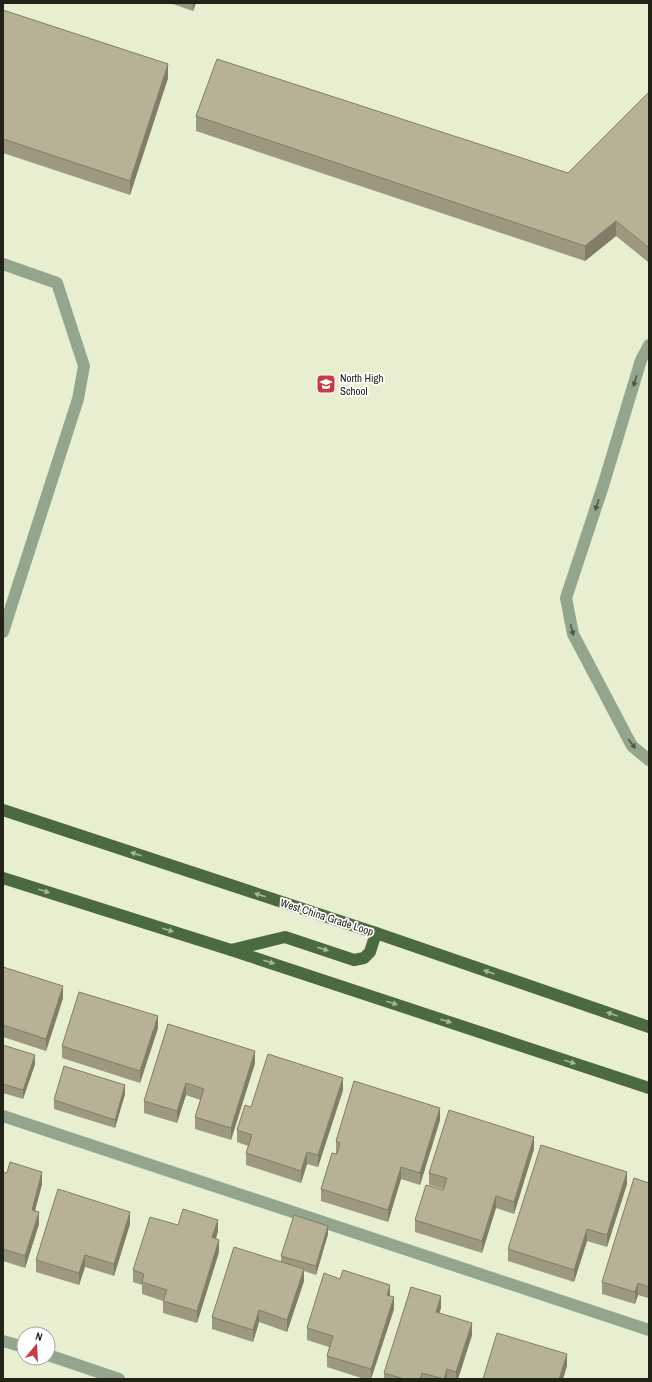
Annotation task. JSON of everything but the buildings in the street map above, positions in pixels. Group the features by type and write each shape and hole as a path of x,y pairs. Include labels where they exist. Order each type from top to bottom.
{"main road":[{"name":"West China Grade Loop","path":"3,810 376,933 649,1027"},
{"path":"3,878 232,950 649,1088"},
{"path":"232,950 285,937 354,960 364,958 370,952 376,933"}],"street":[{"path":"3,264 57,283 84,366 78,399 3,632"},
{"path":"649,345 641,360 603,486 566,598 573,634 632,746 649,760"},
{"path":"3,1116 649,1330"},
{"path":"3,1340 16,1345"},
{"path":"56,1358 119,1379"}],"place":[{"name":"North High School","path":"326,384"}]}
